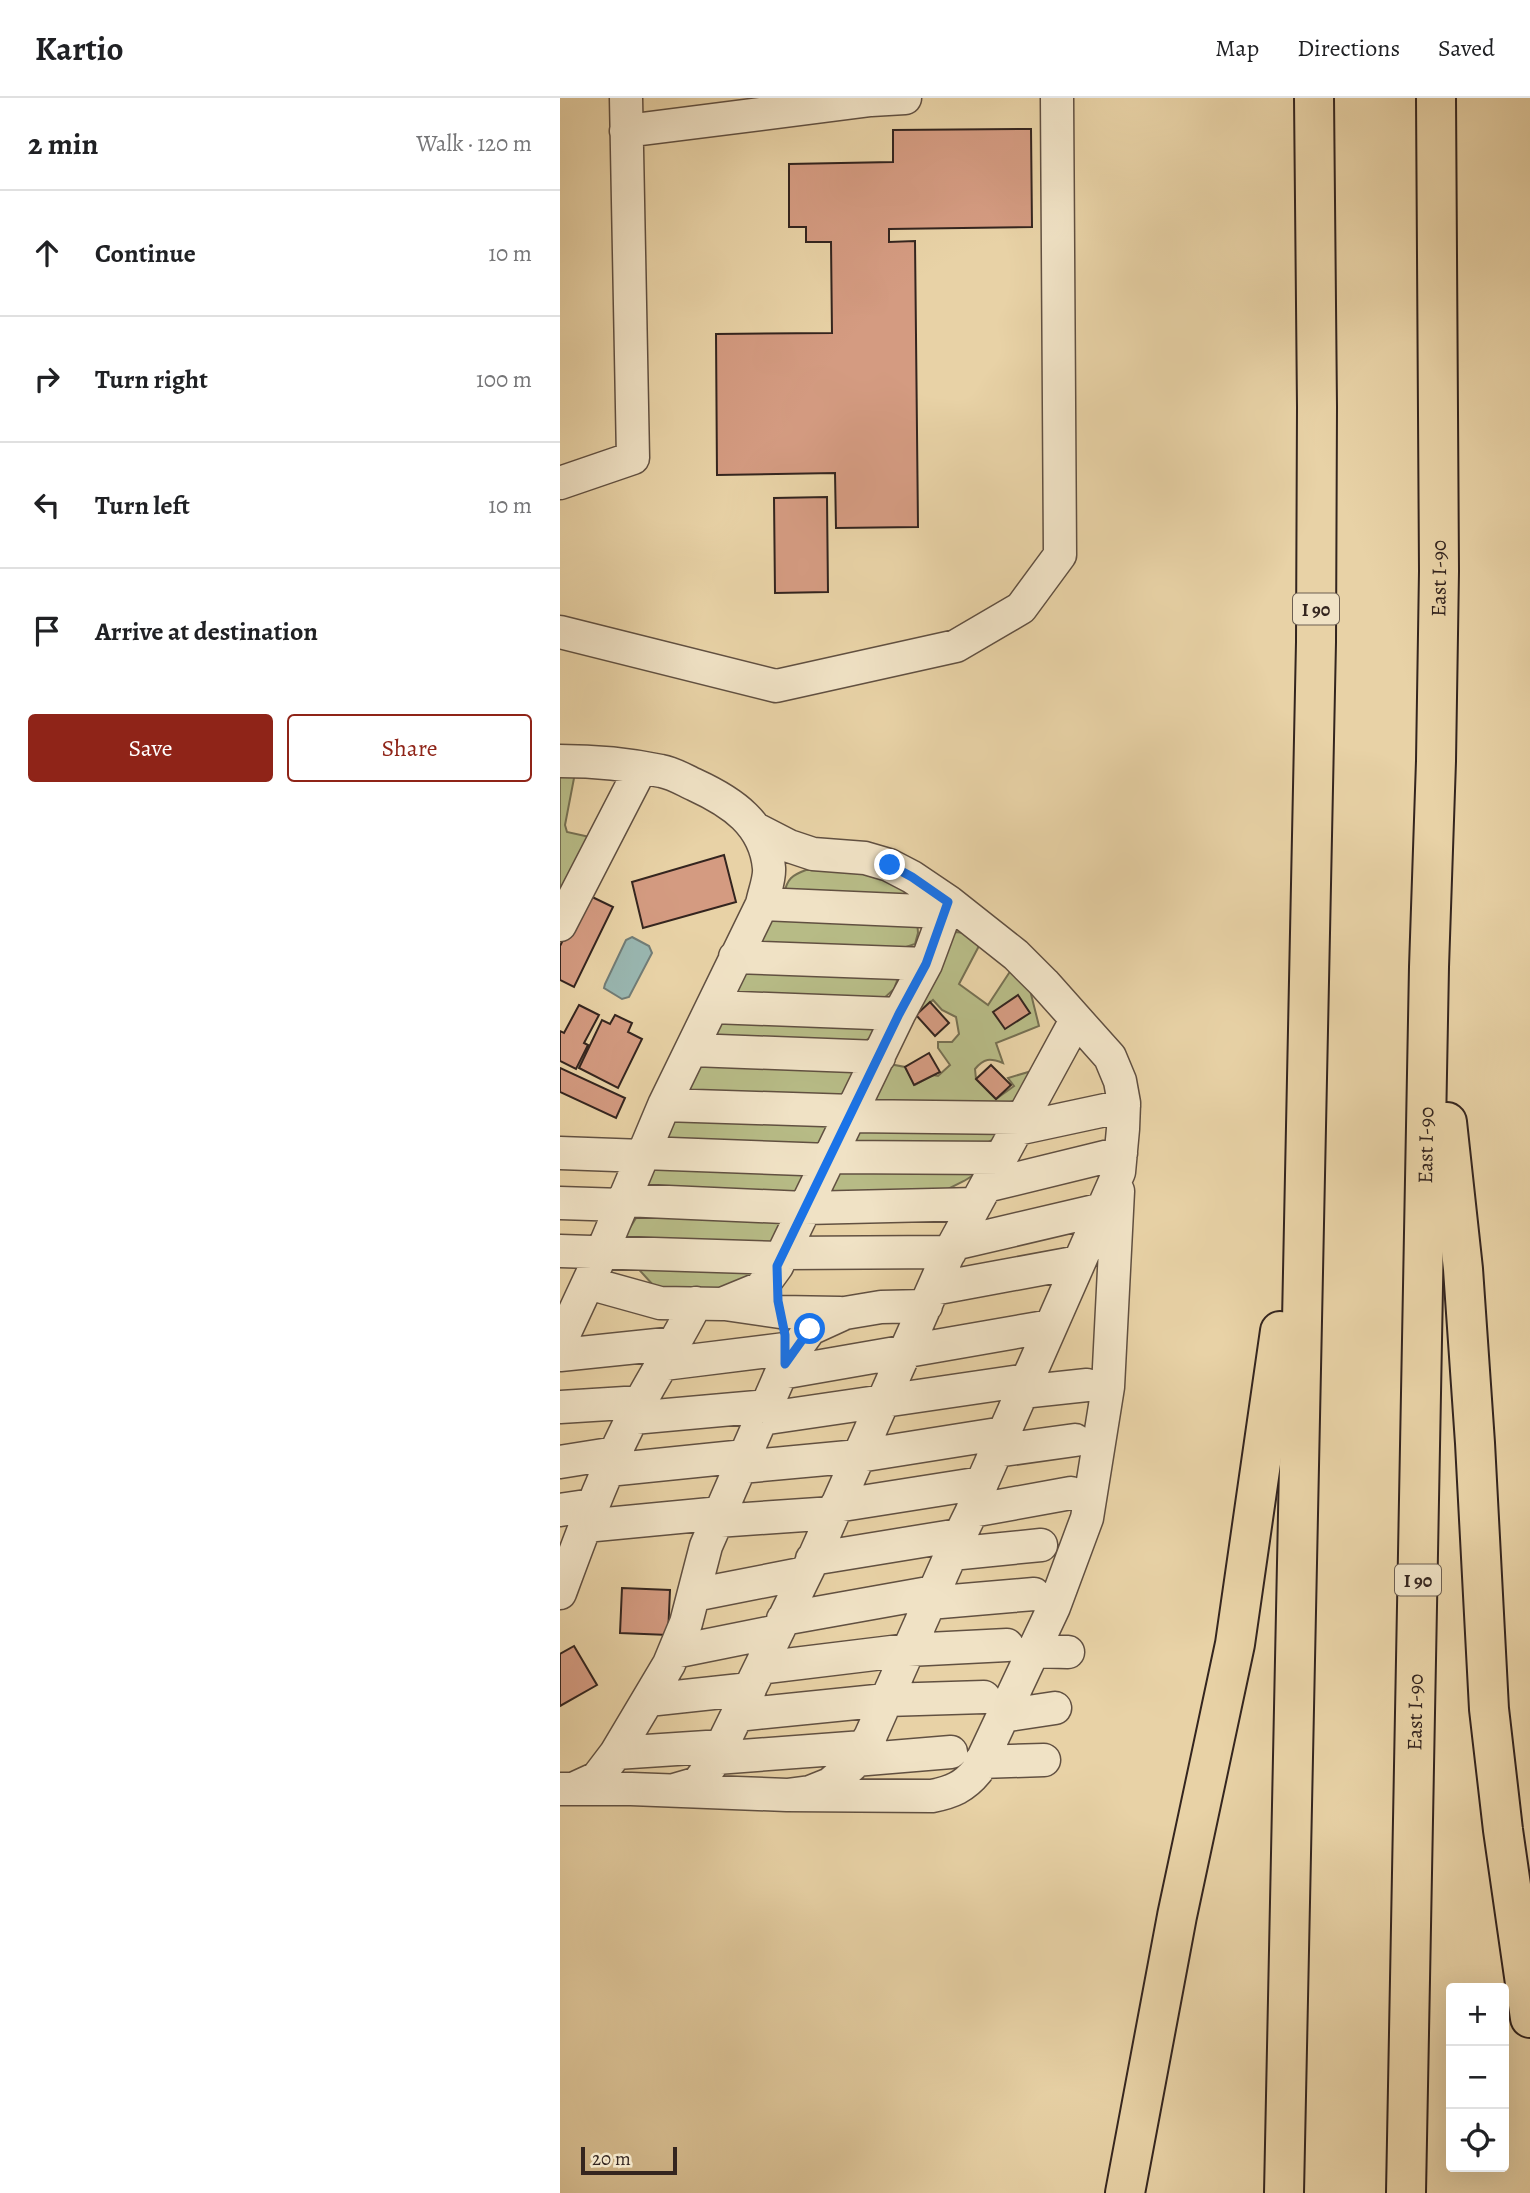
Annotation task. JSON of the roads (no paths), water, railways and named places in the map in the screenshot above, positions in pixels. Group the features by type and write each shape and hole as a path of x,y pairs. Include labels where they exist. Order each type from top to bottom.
{"highway":[{"name":"I 90","path":"1284,2193 1316,642 1314,98"},
{"name":"East I-90","path":"1406,2193 1439,571 1436,98"},
{"path":"1429,967 1463,1269 1489,1709 1530,2018"},
{"path":"1125,2193 1177,1916 1235,1644 1274,1375 1306,1120"}],"lane":[{"path":"560,482 634,458 626,98"},
{"path":"626,131 905,98"},
{"path":"560,632 776,686 956,646 1021,608 1060,555 1057,98"},
{"path":"560,761 595,761 664,771 722,797 744,813 756,829 766,850 769,871 762,904 664,1105 602,1253 576,1296 560,1343"},
{"path":"560,925 641,768"},
{"path":"756,829 789,846 813,854 865,858 890,865 912,877 946,907 1016,955 1110,1058 1121,1081 1124,1106 1108,1387 1087,1518 1054,1607 1020,1648 966,1757"},
{"path":"762,904 946,907"},
{"path":"563,1575 579,1514 612,1462 637,1410 670,1353 709,1304 761,1288 780,1259 926,964 946,907"},
{"path":"735,957 926,964"},
{"path":"713,1007 899,1014"},
{"path":"673,1790 698,1783 719,1752 835,1510 952,1248 1076,1020"},
{"path":"692,1050 879,1057"},
{"path":"664,1105 1020,1124 1124,1106"},
{"path":"560,1153 1001,1158"},
{"path":"560,1203 805,1208 981,1195 1120,1163"},
{"path":"787,1795 810,1792 830,1784 859,1753 886,1700 966,1521 1103,1209 1120,1163"},
{"path":"560,1251 780,1259 952,1248 1103,1209"},
{"path":"567,1789 597,1778 616,1753 674,1652 686,1623 706,1546 783,1362 785,1335 780,1311 780,1259"},
{"path":"576,1296 780,1311 845,1313 929,1297 1079,1262"},
{"path":"783,1362 810,1329 845,1313"},
{"path":"560,1355 670,1353 783,1362 905,1352 1051,1326"},
{"path":"560,1407 764,1412 1025,1386 1087,1385"},
{"path":"560,1462 743,1462 859,1456 1000,1442 1075,1440"},
{"path":"694,1595 1071,1493"},
{"path":"579,1514 719,1517 835,1510 966,1521 1041,1545"},
{"path":"674,1652 781,1625 931,1598 1034,1594"},
{"path":"749,1691 908,1650 1020,1648 1068,1652"},
{"path":"648,1700 749,1691 993,1707 1055,1708"},
{"path":"616,1753 859,1753 1044,1760"},
{"path":"567,1789 932,1796 961,1787 977,1771 966,1757"}],"water":[{"path":"632,937 649,946 652,953 629,997 622,999 604,988 626,940"}]}
